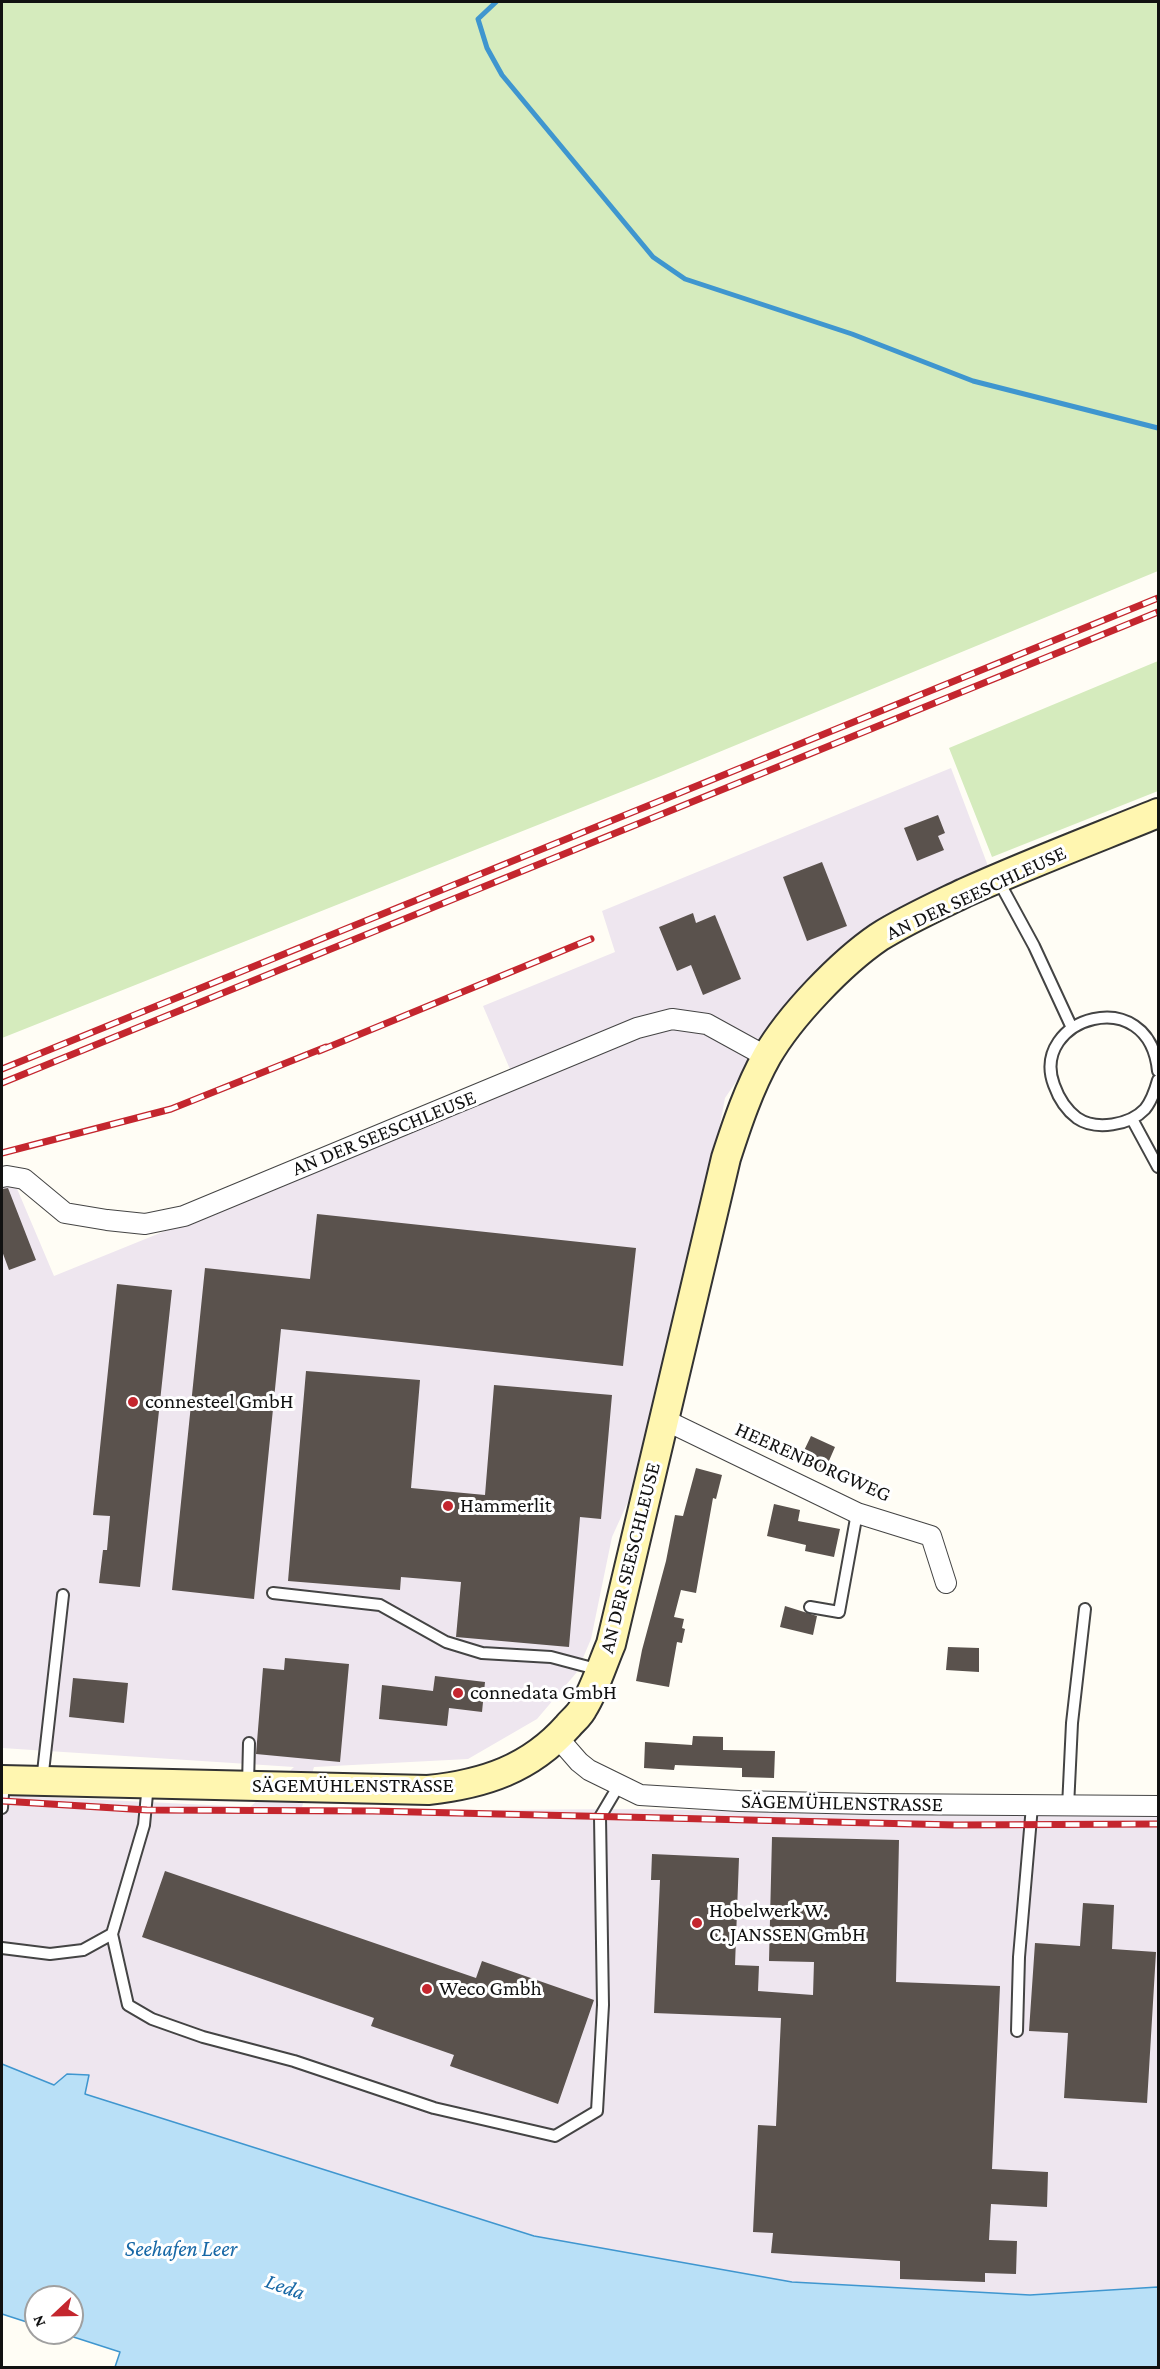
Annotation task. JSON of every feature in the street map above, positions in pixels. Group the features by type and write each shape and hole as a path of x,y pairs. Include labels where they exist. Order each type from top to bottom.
{"street":[{"name":"AN DER SEESCHLEUSE","path":"558,1738 583,1710 611,1644 726,1158 749,1096 767,1057 794,1017 835,975 878,938 923,912 997,878 1158,813"},
{"name":"AN DER SEESCHLEUSE","path":"2,1178 7,1176 24,1179 65,1213 145,1224 184,1216 637,1028 672,1019 707,1024 767,1057"},
{"name":"HEERENBORGWEG","path":"665,1420 857,1513 931,1536 946,1583"},
{"name":"SÄGEMÜHLENSTRASSE","path":"3,1780 428,1790 462,1786 494,1778 526,1762 558,1738 589,1770 639,1795 739,1801 1068,1807 1158,1806"}],"lane":[{"path":"997,878 1034,946 1072,1028"},
{"path":"1158,1071 1157,1054 1142,1031 1125,1020 1104,1017 1088,1020 1072,1028 1060,1041 1053,1057 1051,1078 1060,1102 1079,1119 1102,1126 1132,1119 1144,1110 1152,1100 1158,1080"},
{"path":"1132,1119 1158,1167"},
{"path":"810,1607 838,1612 857,1513"},
{"path":"273,1593 380,1605 446,1642 482,1653 551,1657 600,1670"},
{"path":"42,1781 63,1595"},
{"path":"1068,1807 1072,1723 1084,1609"},
{"path":"248,1786 249,1743"},
{"path":"2,1808 3,1780"},
{"path":"148,1784 144,1826 112,1934 128,2005 152,2019 203,2037 294,2061 434,2108 555,2136 597,2111 603,2005 600,1817 619,1785"},
{"path":"1017,2031 1018,1957 1032,1806"},
{"path":"2,1948 50,1954 83,1950 112,1934"}],"shaded area":[{"path":"951,768 988,866 890,916 801,986 725,1098 665,1420 612,1537 591,1639 577,1672 537,1719 468,1759 314,1767 302,1807 484,1810 645,1809 875,1815 1158,1816 1158,2287 1030,2295 792,2282 534,2236 85,2094 89,2076 54,2085 2,2064 2,1795 250,1807 294,1767 2,1748 2,1167 7,1165 54,1276 518,1088 483,1006 615,952 602,911"}],"green space":[{"path":"2,2 1158,2 1158,571 661,776 2,1038"},
{"path":"1158,661 1158,791 992,857 949,748"}],"water":[{"name":"Seehafen Leer","path":"2,2064 54,2085 67,2074 89,2075 85,2094 534,2236 792,2282 1030,2295 1158,2287 1158,2367 115,2367 120,2352 84,2340 84,2285 24,2285 24,2321 2,2314"}],"building":[{"path":"938,815 945,833 938,836 944,850 917,861 904,828"},
{"path":"822,862 847,926 807,941 783,877"},
{"path":"693,913 696,923 715,915 741,979 703,995 691,965 677,971 659,927"},
{"path":"8,1188 36,1260 9,1270 2,1251 2,1189"},
{"path":"317,1214 636,1248 623,1366 281,1329 254,1599 172,1590 205,1268 310,1279"},
{"name":"connesteel GmbH","path":"117,1284 172,1290 140,1587 99,1583 103,1550 107,1550 110,1516 93,1515"},
{"name":"Hammerlit","path":"306,1371 420,1380 411,1488 485,1495 494,1385 612,1395 601,1519 580,1517 569,1647 456,1637 461,1582 401,1577 400,1590 288,1581"},
{"path":"811,1436 835,1447 825,1470 800,1459"},
{"path":"696,1468 722,1475 716,1499 713,1498 696,1593 681,1590 674,1617 684,1619 682,1628 685,1629 682,1643 677,1642 669,1687 636,1681 675,1515 683,1516"},
{"path":"774,1504 800,1510 798,1521 840,1529 834,1557 805,1551 806,1545 767,1536"},
{"path":"785,1606 817,1616 813,1635 780,1627"},
{"path":"948,1647 979,1648 979,1672 946,1670"},
{"path":"285,1658 349,1664 340,1762 256,1754 263,1668 284,1670"},
{"path":"435,1676 485,1682 482,1712 449,1708 447,1726 379,1719 382,1685 433,1691"},
{"path":"73,1678 128,1683 124,1723 69,1717"},
{"path":"693,1736 723,1737 723,1750 775,1751 774,1778 742,1777 742,1768 675,1765 674,1770 644,1768 645,1742 692,1745"},
{"path":"772,1837 899,1840 896,1982 1000,1986 992,2169 1048,2172 1047,2207 991,2204 989,2240 1017,2241 1016,2274 985,2273 985,2282 900,2279 900,2261 771,2253 773,2233 753,2232 758,2125 776,2126 781,2018 654,2013 660,1880 651,1880 652,1854 739,1858 735,1965 759,1966 758,1991 813,1995 814,1962 769,1961"},
{"name":"Weco Gmbh","path":"165,1871 476,1978 482,1961 594,2000 558,2104 450,2066 454,2055 371,2026 374,2018 142,1937"},
{"path":"1083,1903 1114,1905 1112,1949 1156,1952 1147,2103 1064,2098 1068,2033 1029,2031 1035,1943 1080,1946"}],"waterway":[{"path":"496,2 478,19 487,48 502,75 653,257 685,279 852,334 973,381 1158,428"}],"railway":[{"path":"2,1069 1158,598"},
{"path":"2,1083 1158,612"},
{"path":"319,1051 591,939"},
{"path":"2,1153 171,1109 326,1047"},
{"path":"2,1801 147,1810 373,1811 956,1825 1158,1824"}],"place":[{"name":"connesteel GmbH","path":"133,1402"},
{"name":"Hammerlit","path":"448,1506"},
{"name":"connedata GmbH","path":"458,1693"},
{"name":"Hobelwerk W. C. JANSSEN GmbH","path":"697,1923"},
{"name":"Weco Gmbh","path":"427,1989"}],"water label":[{"name":"Leda","path":"285,2287"}]}
